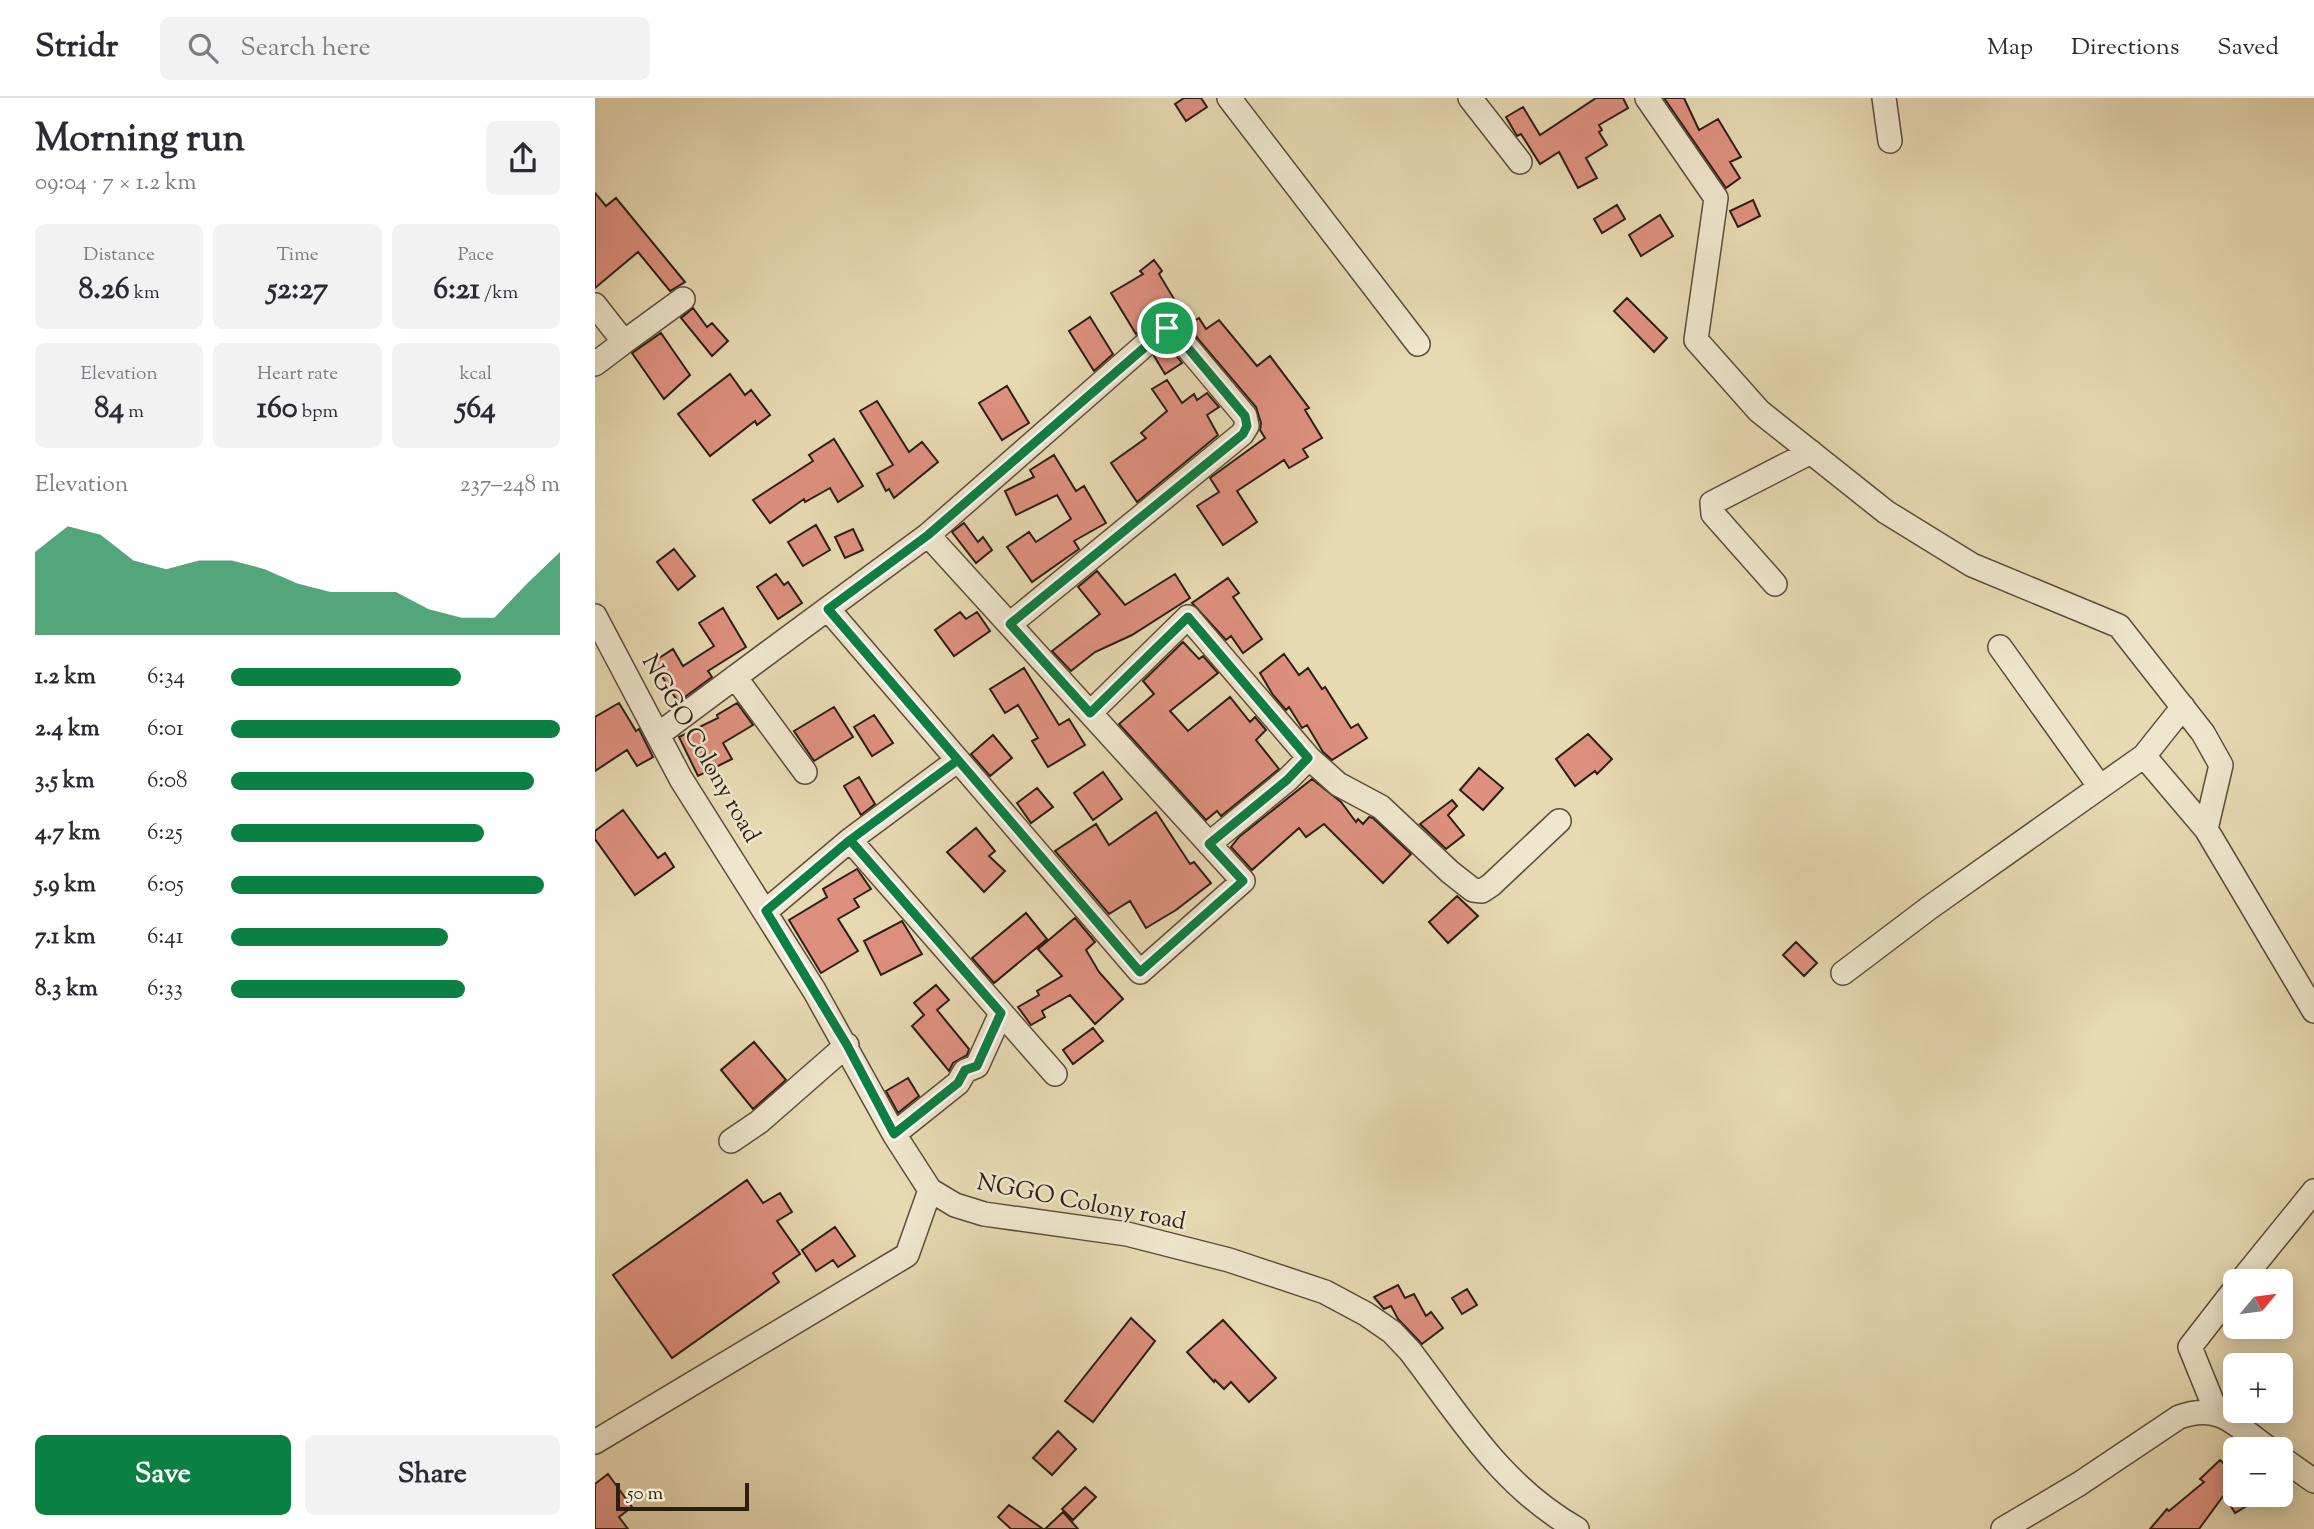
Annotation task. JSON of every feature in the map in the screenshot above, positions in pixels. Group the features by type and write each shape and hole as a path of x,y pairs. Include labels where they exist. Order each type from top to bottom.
{"street":[{"path":"1229,98 1417,344"},
{"path":"1471,98 1520,162"},
{"path":"1647,98 1716,198 1696,340 1759,411 1886,512 1972,565 2119,626 2203,733 2221,765 2206,830"},
{"path":"1884,98 1890,141"},
{"path":"595,364 683,299"},
{"path":"595,304 624,342"},
{"path":"659,734 928,535 1162,330 1172,329 1245,416 1247,426 1243,434 1010,624"},
{"path":"1775,583 1713,514 1712,503 1811,452"},
{"path":"828,609 1140,972 1243,881 928,535"},
{"name":"NGGO Colony road","path":"595,616 681,779 766,911 847,1045 894,1134 930,1190 955,1205 984,1214 1127,1234 1229,1260 1325,1292 1366,1314 1392,1332 1410,1351 1508,1479 1542,1508 1577,1529"},
{"path":"1090,713 1188,617 1308,758 1338,784 1381,807 1473,890 1482,891 1492,885 1559,821"},
{"path":"2000,647 2100,787"},
{"path":"734,677 805,772"},
{"path":"1843,973 2144,756 2183,708"},
{"path":"2144,756 2206,830 2314,1011"},
{"path":"1209,844 1287,780 1308,758"},
{"path":"766,911 850,840 958,760"},
{"path":"850,840 1055,1074"},
{"path":"894,1134 958,1083 965,1070 977,1066 1001,1013"},
{"path":"731,1141 759,1122 847,1045"},
{"path":"595,1442 907,1255 930,1190"},
{"path":"2251,1269 2314,1191"},
{"path":"2223,1304 2190,1347 2216,1411 2252,1437"},
{"path":"2003,1529 2079,1484 2179,1417 2197,1410 2216,1411"},
{"path":"2293,1466 2314,1481"}],"building":[{"path":"1184,98 1201,98 1207,107 1186,121 1175,104"},
{"path":"1596,98 1623,98 1628,108 1599,125 1602,130 1599,132 1607,145 1586,158 1597,178 1578,188 1559,152 1540,164 1521,134 1517,136 1506,117 1523,107 1540,135"},
{"path":"1664,98 1684,98 1699,130 1718,119 1741,157 1730,162 1740,178 1726,188"},
{"path":"595,193 606,206 616,198 685,282 670,291 638,252 595,288"},
{"path":"1753,200 1760,216 1738,227 1730,211"},
{"path":"1617,205 1625,219 1602,233 1594,219"},
{"path":"1660,215 1673,236 1641,256 1629,235"},
{"path":"1154,260 1162,271 1159,274 1189,324 1199,318 1206,329 1219,320 1257,366 1270,356 1309,408 1305,410 1322,438 1303,449 1308,457 1289,468 1284,460 1237,491 1257,522 1223,545 1197,506 1219,492 1210,478 1265,438 1260,430 1261,423 1256,407 1182,320 1177,316 1160,316 1136,334 1111,293 1143,274 1140,271"},
{"path":"1627,298 1667,338 1654,352 1614,311"},
{"path":"693,308 707,327 712,323 728,341 712,356 681,318"},
{"path":"1090,317 1113,354 1094,371 1069,331"},
{"path":"661,333 690,375 664,399 632,353"},
{"path":"1167,344 1182,363 1165,374 1154,356"},
{"path":"730,374 745,395 751,390 770,415 757,425 755,421 710,456 678,414"},
{"path":"1167,380 1182,403 1194,394 1197,400 1207,393 1219,407 1207,415 1218,435 1137,502 1111,463 1146,438 1141,433 1167,411 1152,389"},
{"path":"1007,386 1029,423 1002,440 979,403"},
{"path":"877,401 909,452 922,442 938,462 894,498 889,489 886,491 877,474 893,465 860,411"},
{"path":"834,439 863,486 838,502 830,488 805,502 804,499 770,523 753,500 813,461 809,455"},
{"path":"1054,455 1076,491 1084,486 1106,523 1074,541 1079,549 1032,582 1007,547 1029,532 1036,542 1071,519 1057,495 1016,515 1005,491 1034,477 1030,470"},
{"path":"964,523 978,542 983,537 992,550 976,563 952,532"},
{"path":"816,525 830,550 803,566 788,542"},
{"path":"853,529 863,550 845,558 835,537"},
{"path":"674,549 695,576 678,590 657,562"},
{"path":"1097,571 1125,605 1175,574 1190,598 1132,635 1095,652 1071,671 1052,651 1100,614 1078,587"},
{"path":"776,574 784,585 788,582 802,603 778,619 757,587"},
{"path":"1228,578 1239,593 1233,597 1262,639 1243,653 1231,636 1226,640 1192,603"},
{"path":"723,608 746,647 708,671 712,677 678,702 653,662 673,649 683,666 714,646 699,623"},
{"path":"960,612 966,619 977,612 990,631 954,656 935,630"},
{"path":"1183,642 1199,659 1203,656 1218,673 1170,711 1188,731 1230,697 1250,722 1255,717 1266,730 1256,740 1279,769 1221,816 1217,811 1206,820 1119,724 1154,694 1143,681"},
{"path":"1284,654 1299,675 1308,668 1322,689 1325,687 1351,728 1358,724 1367,738 1332,760 1323,752 1307,725 1302,728 1289,707 1286,710 1273,695 1260,673"},
{"path":"1024,668 1059,725 1069,719 1085,745 1048,767 1032,741 1038,738 1018,705 1005,713 990,689"},
{"path":"619,703 636,731 639,729 653,757 637,766 627,750 595,771 595,717"},
{"path":"737,703 753,725 723,743 732,759 698,776 679,737 718,718 717,715"},
{"path":"834,707 853,737 814,761 794,731"},
{"path":"874,715 893,743 872,756 854,727"},
{"path":"1588,734 1612,759 1597,774 1595,771 1575,786 1556,759"},
{"path":"993,735 1012,758 990,776 971,754"},
{"path":"1479,768 1503,788 1483,810 1460,790"},
{"path":"1103,772 1122,799 1093,820 1074,793"},
{"path":"859,777 875,804 861,815 844,786"},
{"path":"1312,779 1341,802 1356,822 1358,819 1363,824 1369,817 1373,818 1411,854 1383,883 1324,824 1306,837 1299,828 1252,870 1231,847 1239,837"},
{"path":"1037,788 1053,807 1031,823 1017,803"},
{"path":"1452,800 1457,806 1448,815 1464,835 1446,849 1420,824"},
{"path":"623,810 658,858 665,853 674,867 635,895 595,839 595,831"},
{"path":"1156,812 1190,864 1194,862 1211,883 1176,910 1146,928 1130,901 1109,914 1055,851 1096,824 1109,845"},
{"path":"976,828 995,851 989,856 1005,871 984,892 947,852"},
{"path":"857,869 871,889 854,899 859,907 838,919 858,951 821,973 789,920 827,897 823,889"},
{"path":"1457,896 1478,916 1448,943 1429,922"},
{"path":"1026,913 1047,939 994,983 972,958"},
{"path":"1075,918 1095,942 1086,950 1099,972 1123,999 1095,1024 1070,995 1042,1011 1045,1017 1031,1025 1018,1007 1039,995 1037,991 1062,976 1038,949"},
{"path":"902,921 922,954 881,975 864,941"},
{"path":"1796,942 1817,963 1804,976 1783,955"},
{"path":"936,985 949,1000 937,1010 969,1049 967,1055 953,1063 949,1071 912,1026 924,1015 914,1003"},
{"path":"1093,1028 1103,1041 1073,1064 1063,1050"},
{"path":"754,1042 786,1080 753,1109 721,1070"},
{"path":"908,1078 919,1096 898,1113 886,1091"},
{"path":"747,1180 763,1203 780,1193 792,1212 777,1221 800,1254 773,1273 779,1282 672,1358 613,1275"},
{"path":"835,1227 855,1256 838,1267 833,1260 816,1271 802,1250"},
{"path":"1398,1285 1405,1298 1414,1294 1426,1316 1431,1312 1443,1328 1422,1344 1398,1319 1391,1306 1384,1309 1374,1297"},
{"path":"1467,1289 1477,1305 1462,1314 1452,1298"},
{"path":"1131,1318 1155,1341 1093,1422 1065,1401"},
{"path":"1223,1320 1276,1378 1249,1402 1231,1382 1224,1389 1215,1380 1214,1382 1187,1352"},
{"path":"1058,1431 1076,1449 1052,1475 1033,1458"},
{"path":"2220,1460 2223,1463 2223,1496 2199,1529 2150,1529 2167,1509 2169,1511 2204,1482 2200,1479"},
{"path":"608,1474 632,1507 619,1517 628,1529 595,1529 595,1484"},
{"path":"1085,1487 1096,1497 1073,1520 1062,1509"},
{"path":"1009,1505 1043,1529 1011,1529 998,1517"},
{"path":"2231,1507 2245,1507 2235,1513"},
{"path":"1063,1512 1078,1529 1045,1529"}],"route":[{"path":"1167,328 928,535 828,609 958,760 850,840 766,911 847,1045 894,1134 958,1083 965,1070 977,1066 1001,1013 850,840 904,800 958,760 1140,972 1243,881 1209,844 1287,780 1308,758 1286,728 1188,617 1090,713 1010,624 1243,434 1247,426 1245,416 1172,329 1167,328"}]}
